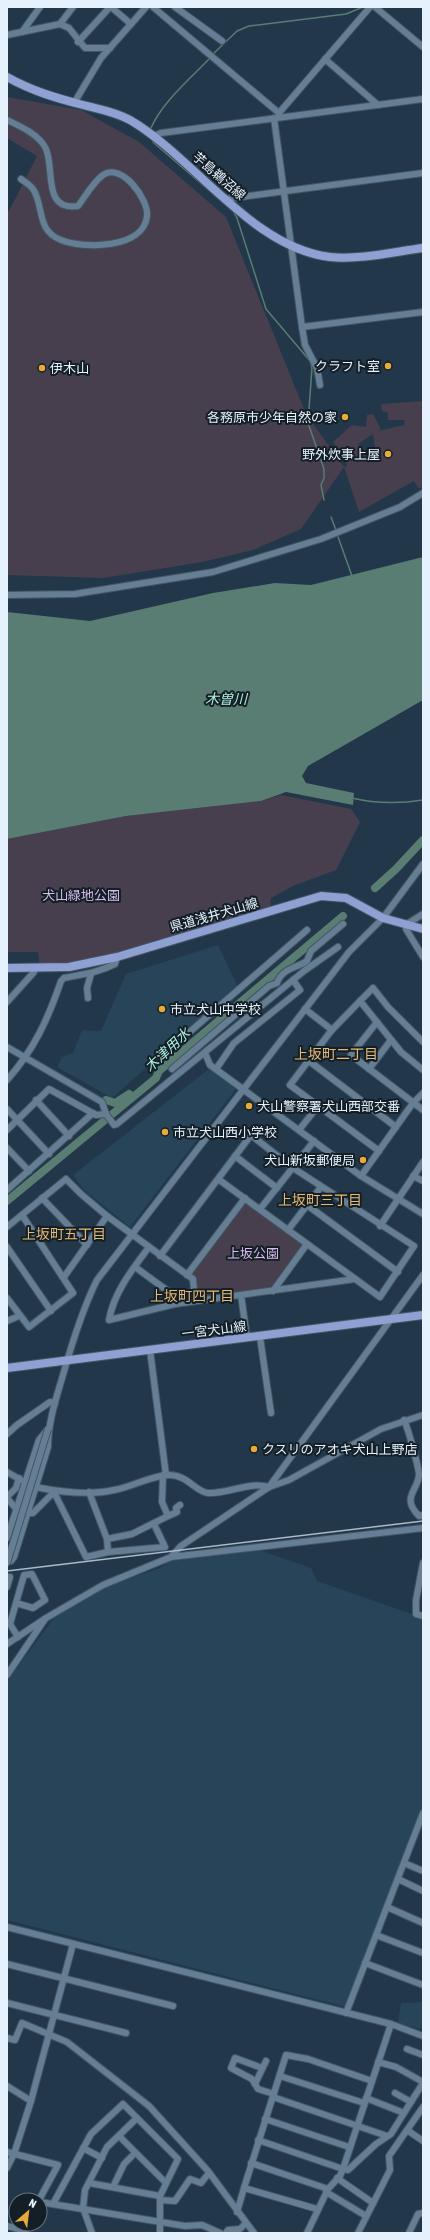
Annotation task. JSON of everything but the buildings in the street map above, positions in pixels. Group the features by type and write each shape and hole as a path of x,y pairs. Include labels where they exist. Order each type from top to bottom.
{"main road":[{"name":"芋島鵜沼線","path":"7,77 33,91 127,118 154,136 262,229 290,246 319,255 342,257 423,248"},
{"name":"県道浅井犬山線","path":"7,968 69,967 117,957 321,896 346,898 383,918 423,929"},
{"name":"一宮犬山線","path":"7,1368 260,1337 423,1315"}],"street":[{"path":"22,32 40,7"},
{"path":"60,24 73,7"},
{"path":"78,42 110,7 131,24"},
{"path":"74,103 101,58 146,7"},
{"path":"153,7 278,116 290,246 302,327 305,345 317,368 320,385"},
{"path":"175,7 222,41"},
{"path":"278,116 370,7"},
{"path":"375,7 423,47"},
{"path":"7,35 60,24 69,28 78,42 85,48 110,48"},
{"path":"325,59 378,105"},
{"path":"154,136 161,133 278,116 423,99"},
{"path":"7,120 31,133 46,148 53,193 57,201 62,205 69,207 78,206 103,175 110,172 120,174 129,180 145,202 147,210 146,222 137,233 118,243 98,246 60,240 49,232 40,217 33,189 21,179"},
{"path":"226,199 284,190 423,173"},
{"path":"302,327 423,312"},
{"path":"7,595 75,594 213,572 290,550 341,531 400,507 423,493"},
{"path":"7,1562 48,1429 67,1360 87,1300 97,1280 349,952 383,918 423,864"},
{"path":"423,914 407,924 406,930 423,957"},
{"path":"172,1069 270,986 278,983 279,979 292,967 307,961 311,951 343,924"},
{"path":"162,1056 307,930"},
{"path":"7,1046 24,1058 102,1102 106,1114 114,1125 205,1053 293,980 338,947"},
{"path":"7,1080 29,1051 43,1028 61,981 64,978 91,974 115,964 117,957"},
{"path":"7,1002 34,972 34,968"},
{"path":"88,998 87,988 91,974"},
{"path":"216,1069 234,1043 300,990 293,980"},
{"path":"379,1151 290,1085 332,1030 373,988 388,1007 423,1042"},
{"path":"360,1001 391,1040 423,1070"},
{"path":"305,1009 332,1030"},
{"path":"377,1022 351,1055 423,1110"},
{"path":"369,1070 391,1040"},
{"path":"205,1053 208,1061 216,1069 243,1089 361,1176 423,1214"},
{"path":"309,1061 396,1127"},
{"path":"7,1130 16,1119 49,1089 94,1115 106,1114"},
{"path":"361,1176 413,1103 423,1093"},
{"path":"36,1100 69,1136"},
{"path":"299,1130 318,1106"},
{"path":"7,1109 49,1154"},
{"path":"8,1186 29,1171 94,1115"},
{"path":"160,1256 218,1178 251,1135 293,1168 380,1226 414,1246 380,1297 218,1178"},
{"path":"260,1210 314,1141"},
{"path":"7,1148 29,1171"},
{"path":"235,1156 277,1188"},
{"path":"380,1226 423,1162"},
{"path":"413,1176 423,1181"},
{"path":"7,1227 66,1179 107,1216 192,1279 195,1301"},
{"path":"288,1230 321,1187"},
{"path":"42,1198 87,1245"},
{"path":"187,1275 245,1198"},
{"path":"307,1205 398,1272"},
{"path":"7,1298 19,1316 29,1327 74,1293 22,1215"},
{"path":"64,1277 107,1216"},
{"path":"273,1291 307,1244"},
{"path":"7,1247 50,1311"},
{"path":"149,1247 134,1267 112,1304 109,1320 175,1304 355,1279"},
{"path":"134,1267 172,1294 175,1297 175,1304"},
{"path":"269,1487 379,1334 392,1320 423,1275"},
{"path":"241,1295 247,1338"},
{"path":"7,1321 19,1316"},
{"path":"260,1337 270,1413"},
{"path":"150,1350 165,1475 162,1502 168,1516"},
{"path":"7,1434 17,1425 50,1402 55,1403"},
{"path":"171,1557 181,1546 269,1487 289,1480 381,1428 423,1415"},
{"path":"404,1420 418,1473 411,1493 413,1509 419,1516 423,1516"},
{"path":"7,1538 8,1529 17,1510 39,1440 48,1429"},
{"path":"7,1562 11,1561 14,1557 48,1447 48,1429"},
{"path":"7,1472 26,1482"},
{"path":"35,1487 54,1493 114,1490 165,1475 181,1477 207,1493 259,1486 269,1487"},
{"path":"17,1510 7,1497 16,1488 19,1478"},
{"path":"89,1492 107,1539 108,1552"},
{"path":"27,1513 33,1513 54,1493"},
{"path":"54,1493 86,1557 108,1552 166,1547 154,1524"},
{"path":"107,1539 132,1534 154,1524 177,1512 176,1508 180,1505"},
{"path":"7,1644 46,1618 103,1585 171,1557 423,1528"},
{"path":"423,1564 416,1600 416,1614 423,1616"},
{"path":"16,1603 33,1608 45,1600 32,1574 24,1575 16,1603 10,1624 18,1637"},
{"path":"7,1577 10,1577 7,1587"},
{"path":"7,1675 46,1618"},
{"path":"346,2012 423,1814"},
{"path":"404,1863 423,1871"},
{"path":"398,1879 423,1891"},
{"path":"387,1907 423,1923"},
{"path":"7,1927 346,2012 391,2024 423,2036"},
{"path":"376,1935 423,1953"},
{"path":"7,2168 14,2154 31,2101 73,1944"},
{"path":"365,1963 423,1985"},
{"path":"7,1964 173,2006"},
{"path":"7,2003 126,2033"},
{"path":"7,2038 15,2040 22,2024 67,2042 149,2106 185,2148 209,2173 254,2233"},
{"path":"307,2233 327,2190 343,2169 391,2024"},
{"path":"407,2049 423,2055"},
{"path":"237,2212 258,2140 274,2096 286,2055 308,2059 372,2081"},
{"path":"262,2068 235,2058 231,2068 252,2079 258,2089 274,2096 387,2136"},
{"path":"255,2084 266,2062"},
{"path":"258,2140 348,2170 394,2130 423,2083 396,2067 378,2062"},
{"path":"280,2076 404,2113"},
{"path":"7,2086 31,2101"},
{"path":"395,2093 411,2102"},
{"path":"53,2204 91,2134 122,2104 178,2159"},
{"path":"358,2233 390,2170 389,2156 423,2107"},
{"path":"92,2233 83,2208 84,2196 89,2183 108,2147 137,2118"},
{"path":"265,2119 350,2147"},
{"path":"407,2130 423,2141"},
{"path":"119,2136 166,2183"},
{"path":"83,2148 102,2158"},
{"path":"160,2233 160,2198 178,2159 185,2148"},
{"path":"7,2152 58,2165 44,2192"},
{"path":"113,2187 124,2164 135,2153"},
{"path":"251,2163 327,2190 366,2216"},
{"path":"89,2183 175,2201 190,2179 201,2183 209,2173"},
{"path":"337,2178 374,2203"},
{"path":"244,2188 317,2209"},
{"path":"48,2203 185,2226 202,2225 220,2233"},
{"path":"409,2233 418,2214 423,2214"},
{"path":"226,2233 228,2230 240,2229 246,2223"}],"shaded area":[{"name":"市立犬山中学校","path":"218,945 238,987 112,1098 57,1067 62,1057 73,1053 82,1030 101,1031 126,974"},
{"name":"市立犬山西小学校","path":"209,1069 236,1089 130,1227 84,1190 73,1175"},
{"path":"256,1549 311,1568 317,1581 423,1618 423,1808 346,2007 7,1920 7,1681 54,1618 107,1586 160,1568 174,1558"},
{"path":"423,2002 423,2023 420,2029 398,2023 401,2003"}],"green space":[{"path":"7,97 81,110 139,142 226,217 306,414 344,467 301,529 253,550 202,562 103,578 7,575 7,211 9,211 37,156 7,138"},
{"path":"423,401 423,487 419,489 414,481 359,512 344,467 347,466 346,460 333,442 352,425 366,427 367,415 373,414 381,429 378,431 404,425 405,420 388,420 388,413 382,411 381,404","holes":["373,434 377,461 369,462 358,444"]},
{"name":"犬山緑地公園","path":"281,795 351,809 360,822 336,870 293,886 271,898 270,911 117,957 40,968 38,952 7,952 7,839 126,816 261,801"},
{"name":"上坂公園","path":"245,1198 307,1244 273,1291 195,1301 193,1279 187,1275"}],"water":[{"name":"木曽川","path":"423,557 423,700 308,766 302,776 306,783 354,793 353,805 286,792 261,801 126,816 7,839 7,612 90,621 213,593 275,583 311,585"}],"waterway":[{"path":"213,54 237,31 249,26 346,14 363,7"},
{"path":"150,130 169,100 211,57"},
{"path":"152,140 233,211 237,218 266,309 310,361 312,368 308,423 324,469 324,478 321,485 324,500"},
{"path":"331,517 336,530"},
{"path":"337,534 352,576"},
{"path":"352,798 388,803 423,800"},
{"name":"木津用水","path":"375,888 396,869 423,840"},
{"name":"木津用水","path":"7,1201 156,1078 159,1071 343,916"},
{"path":"106,1100 115,1103 129,1094"}],"railway":[{"path":"7,1571 423,1521"}],"place":[{"name":"クラフト室","path":"388,366"},
{"name":"伊木山","path":"42,368"},
{"name":"各務原市少年自然の家","path":"345,417"},
{"name":"野外炊事上屋","path":"388,454"},
{"name":"市立犬山中学校","path":"162,1009"},
{"name":"犬山警察署犬山西部交番","path":"249,1106"},
{"name":"市立犬山西小学校","path":"165,1132"},
{"name":"犬山新坂郵便局","path":"363,1160"},
{"name":"クスリのアオキ犬山上野店","path":"254,1449"}],"district":[{"name":"上坂町二丁目","path":"336,1054"},
{"name":"上坂町三丁目","path":"320,1200"},
{"name":"上坂町五丁目","path":"64,1234"},
{"name":"上坂町四丁目","path":"192,1296"}]}
